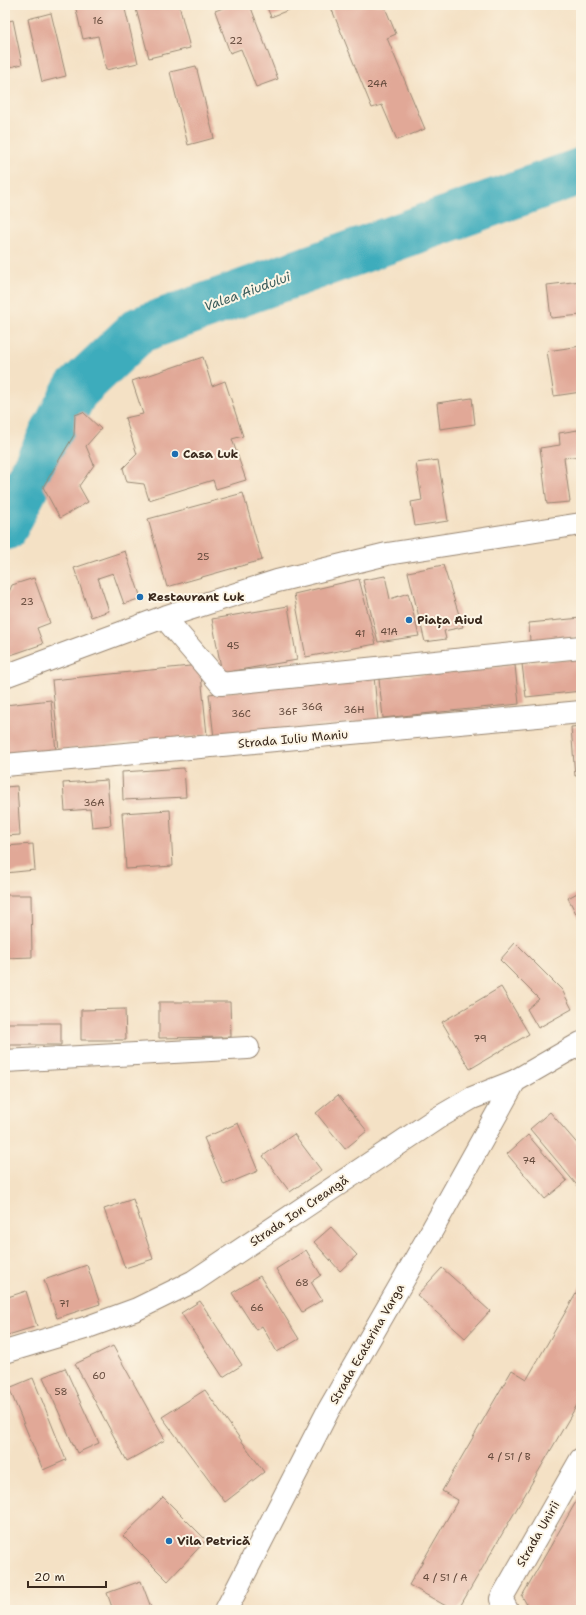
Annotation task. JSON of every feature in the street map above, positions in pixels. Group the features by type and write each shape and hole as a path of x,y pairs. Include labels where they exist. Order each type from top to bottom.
{"street":[{"path":"5,676 164,617 277,581 387,554 581,524"},
{"path":"164,617 221,684 581,647"},
{"name":"Strada Iuliu Maniu","path":"5,765 581,712"},
{"name":"Strada Ion Creangă","path":"5,1352 85,1328 137,1309 194,1281 436,1120 472,1098 515,1081 581,1043"},
{"path":"5,1061 248,1048"},
{"name":"Strada Ecaterina Varga","path":"226,1610 328,1411 515,1081"},
{"name":"Strada Unirii","path":"507,1610 501,1599 581,1459"}],"building":[{"path":"75,5 124,5 138,63 106,70 98,36 83,39"},
{"path":"135,5 179,5 190,48 149,58"},
{"path":"231,5 250,5 278,79 256,87 241,49 230,53 215,11"},
{"path":"266,5 301,5 271,17"},
{"path":"330,5 384,5 396,34 387,38 425,129 397,140 382,105 372,108"},
{"path":"51,13 66,76 42,82 28,19"},
{"path":"13,20 22,64 7,68 5,59 5,22"},
{"path":"196,66 214,138 188,145 170,72"},
{"path":"581,281 581,315 551,318 547,285"},
{"path":"581,346 581,392 554,396 547,351"},
{"path":"203,357 212,386 225,381 243,436 232,439 246,480 216,489 213,480 149,500 144,484 127,482 123,468 137,454 125,418 143,414 132,381"},
{"path":"472,398 475,424 440,429 437,403"},
{"path":"83,412 101,429 86,446 94,465 79,486 88,502 60,518 43,487 74,435 75,415"},
{"path":"578,430 581,456 564,458 570,502 547,504 540,448 560,445 559,433"},
{"path":"438,460 448,521 415,526 411,502 422,500 416,463"},
{"path":"243,493 262,560 167,587 148,519"},
{"path":"125,551 141,598 124,604 113,573 98,578 109,611 91,617 74,568"},
{"path":"443,565 463,627 444,631 446,639 425,642 408,572"},
{"path":"385,576 390,599 408,593 419,636 378,642 363,580"},
{"path":"34,578 50,623 37,628 43,644 5,657 5,601 12,585"},
{"path":"359,579 376,644 306,657 294,594"},
{"path":"288,606 297,660 222,673 212,619"},
{"path":"581,618 581,637 530,642 529,623"},
{"path":"581,658 581,691 526,697 522,664"},
{"path":"200,665 207,735 59,750 52,680"},
{"path":"515,665 519,704 383,718 379,679"},
{"path":"374,676 378,720 214,738 209,694"},
{"path":"51,700 56,751 5,756 5,705"},
{"path":"581,726 581,775 575,776 571,727"},
{"path":"184,768 186,797 123,800 122,772"},
{"path":"107,780 111,825 92,827 90,809 65,811 63,783"},
{"path":"17,786 20,835 5,836 5,787"},
{"path":"170,810 173,866 126,869 122,813"},
{"path":"33,844 35,870 5,873 5,846"},
{"path":"581,891 581,923 568,898"},
{"path":"5,895 31,895 32,957 5,958"},
{"path":"515,943 562,990 572,1009 538,1028 527,1009 539,999 500,960"},
{"path":"501,987 529,1034 470,1069 442,1022"},
{"path":"159,1002 230,1002 231,1037 159,1038"},
{"path":"125,1009 126,1040 81,1040 81,1010"},
{"path":"5,1023 61,1023 61,1045 10,1045 10,1052 5,1052"},
{"path":"338,1095 367,1131 345,1149 316,1113"},
{"path":"550,1112 581,1148 581,1190 530,1129"},
{"path":"238,1123 258,1171 224,1185 204,1138"},
{"path":"294,1134 321,1170 290,1192 263,1156"},
{"path":"528,1135 567,1181 545,1199 507,1154"},
{"path":"133,1199 153,1259 125,1268 104,1209"},
{"path":"331,1227 357,1255 340,1271 314,1242"},
{"path":"306,1250 321,1275 311,1282 322,1300 302,1312 276,1269"},
{"path":"87,1265 100,1304 57,1318 44,1280"},
{"path":"442,1268 490,1311 465,1338 417,1295"},
{"path":"260,1276 299,1339 277,1352 262,1326 256,1330 232,1293"},
{"path":"581,1285 581,1398 458,1610 453,1610 409,1585 458,1500 442,1491 512,1370 527,1379"},
{"path":"26,1291 37,1326 5,1336 5,1298"},
{"path":"200,1301 242,1365 223,1377 181,1313"},
{"path":"113,1346 165,1440 127,1461 75,1364"},
{"path":"65,1368 99,1443 77,1453 43,1377"},
{"path":"33,1378 66,1460 43,1470 9,1388"},
{"path":"205,1390 264,1472 225,1502 162,1417"},
{"path":"581,1493 581,1610 530,1610 522,1596"},
{"path":"163,1497 206,1540 168,1581 123,1536"},
{"path":"141,1581 152,1610 113,1610 107,1593"}],"waterway":[{"name":"Valea Aiudului","path":"5,527 75,391 139,330 581,171"}],"place":[{"name":"Casa Luk","path":"175,454"},
{"name":"Restaurant Luk","path":"140,597"},
{"name":"Piața Aiud","path":"409,620"},
{"name":"Vila Petrică","path":"169,1541"}]}
